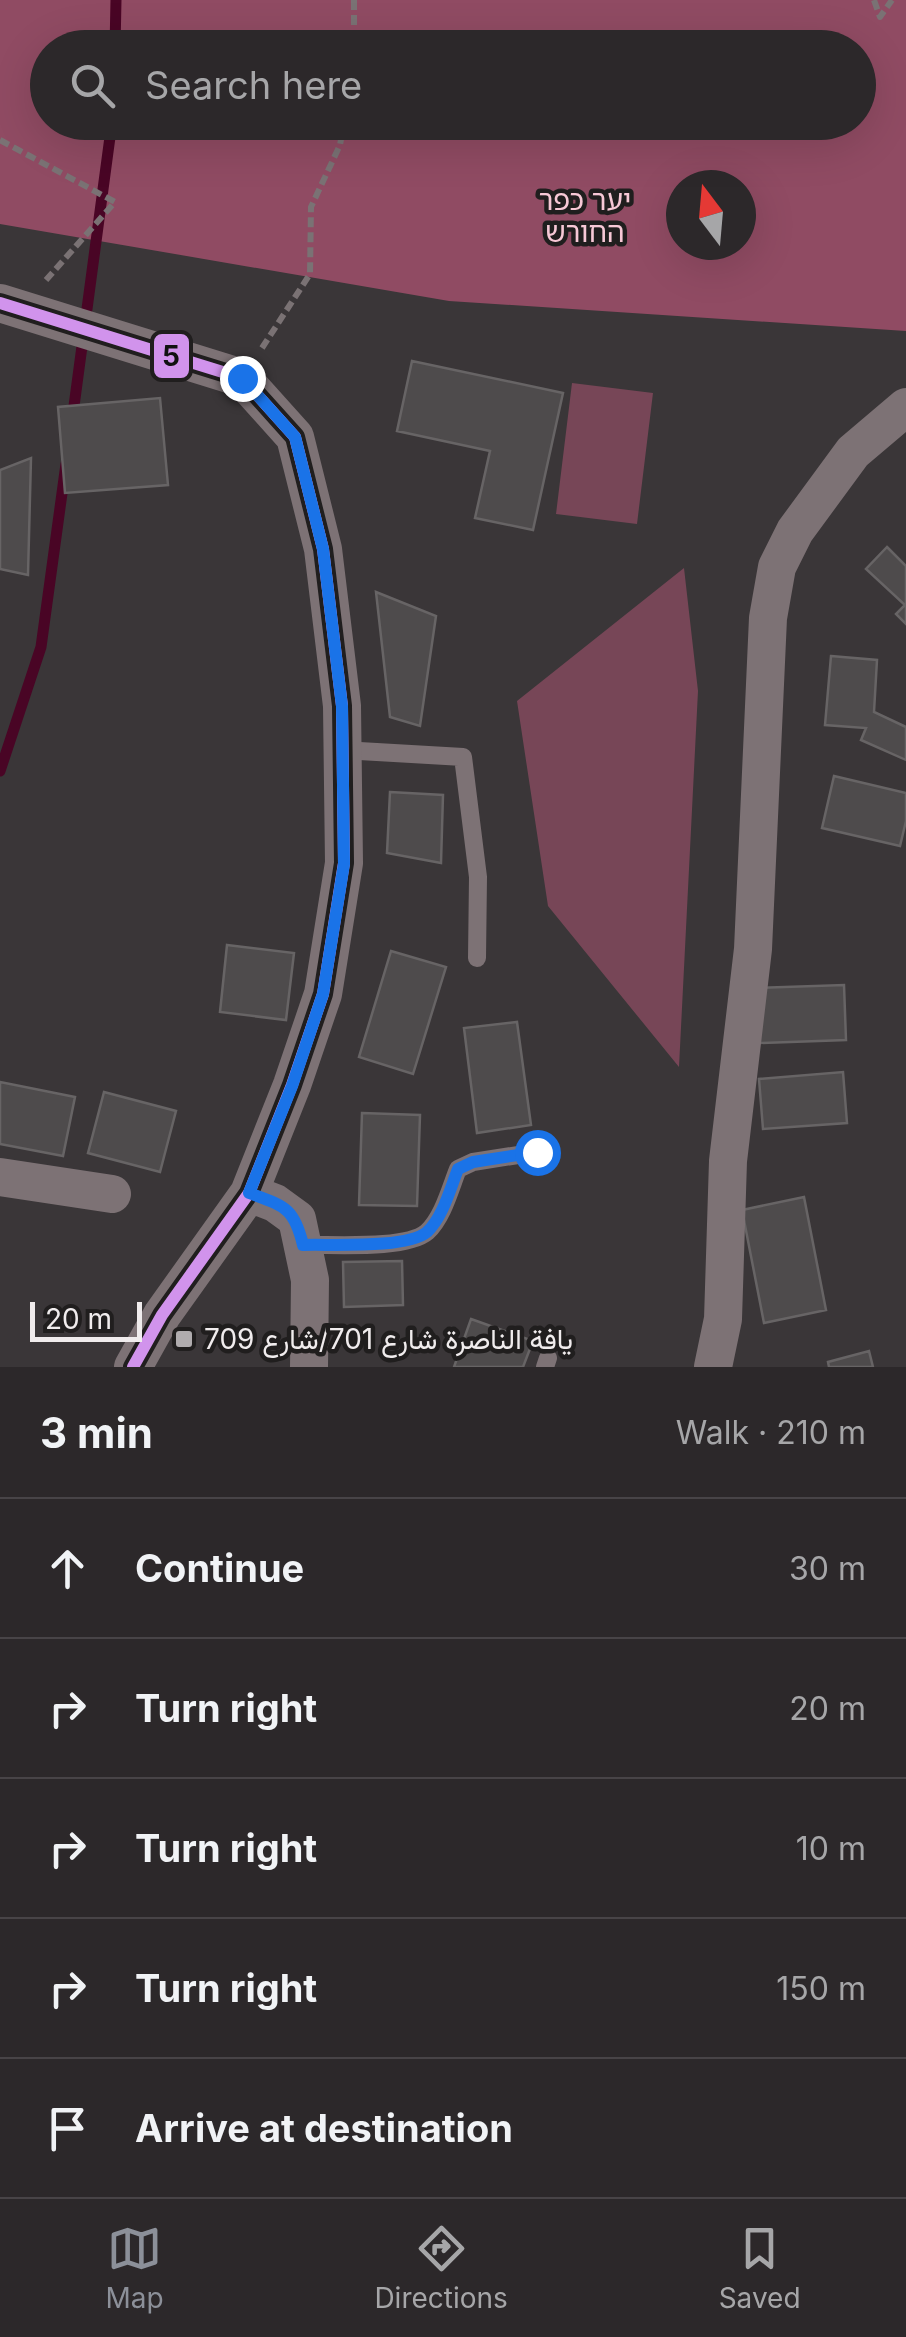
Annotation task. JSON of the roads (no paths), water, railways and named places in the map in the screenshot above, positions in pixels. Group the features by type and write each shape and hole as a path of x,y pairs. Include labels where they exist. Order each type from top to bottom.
{"street":[{"path":"10,307 242,378 295,437 323,549 342,706 344,864 323,994 292,1086 249,1193 162,1314 133,1367"},
{"path":"713,1367 722,1318 728,1160 753,949 768,618 777,567 794,532 853,452 906,407"},
{"path":"0,1177 112,1194"},
{"path":"249,1193 275,1203 297,1219 310,1280 309,1367"}],"lane":[{"path":"342,750 463,757 478,877 477,958"},
{"path":"303,1245 403,1242 425,1234 439,1215 458,1169 473,1162 537,1152"}],"waterway":[{"path":"115,30 116,0"},
{"path":"72,421 110,140"},
{"path":"0,771 41,647 66,464"}],"place":[{"name":"يافة الناصرة شارع 701/شارع 709","path":"184,1339"}],"park label":[{"name":"יער כפר החורש","path":"585,216"}]}
